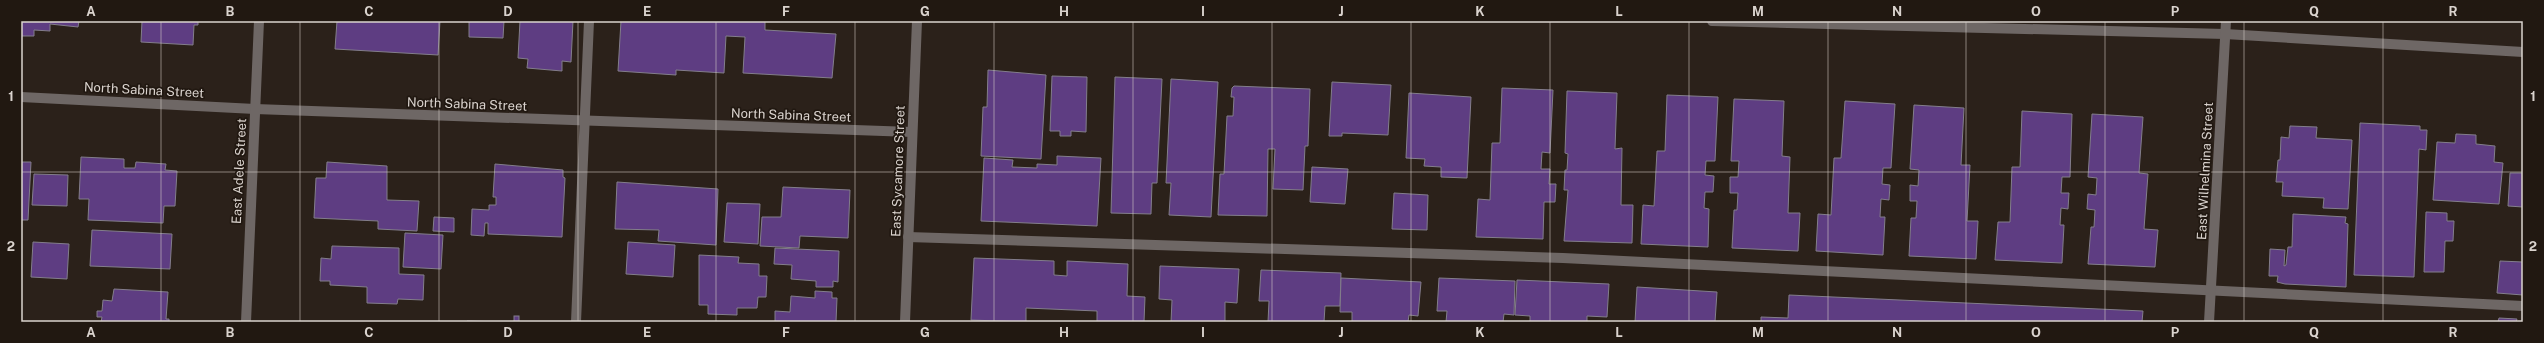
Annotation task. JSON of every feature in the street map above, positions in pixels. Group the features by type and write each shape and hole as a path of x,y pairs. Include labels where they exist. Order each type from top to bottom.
{"street":[{"name":"East Adele Street","path":"246,322 259,21"},
{"path":"576,322 589,21"},
{"name":"East Sycamore Street","path":"905,322 917,21"},
{"path":"1712,21 2225,34 2523,52"},
{"name":"East Wilhelmina Street","path":"2209,322 2226,21"},
{"name":"North Sabina Street","path":"21,97 255,110 912,132"},
{"path":"908,237 1563,258 2211,292 2523,306"}],"building":[{"path":"21,21 79,21 78,27 50,24 50,31 34,30 34,36 21,36"},
{"path":"142,21 198,21 198,25 194,25 193,45 141,42"},
{"path":"337,21 440,21 438,55 335,49"},
{"path":"469,21 504,21 503,38 469,37"},
{"path":"520,21 573,21 571,62 562,61 562,71 527,68 528,59 518,58"},
{"path":"621,21 765,21 765,30 836,34 832,78 743,73 745,37 726,36 724,73 676,70 676,75 618,71"},
{"path":"988,70 1046,75 1041,159 981,156 983,107 987,107"},
{"path":"1052,76 1087,77 1086,132 1071,131 1071,136 1060,136 1060,131 1050,131"},
{"path":"1115,77 1162,79 1157,183 1152,183 1151,214 1111,213"},
{"path":"1171,79 1218,82 1211,217 1169,215 1171,183 1166,183"},
{"path":"1332,82 1391,85 1388,135 1342,133 1342,136 1329,136"},
{"path":"1234,86 1310,89 1308,146 1305,146 1303,190 1273,189 1275,149 1268,149 1267,216 1218,215 1220,174 1224,174 1227,116 1233,116 1234,97 1231,97 1232,88"},
{"path":"1502,88 1553,90 1550,153 1542,152 1541,169 1550,169 1549,184 1556,184 1555,202 1544,202 1543,239 1476,237 1478,199 1490,200 1492,143 1500,143"},
{"path":"1567,91 1617,93 1615,149 1622,148 1621,205 1633,205 1632,243 1564,241 1568,190 1564,190 1565,170 1567,170 1568,154 1565,153"},
{"path":"1409,93 1471,97 1467,178 1441,177 1441,167 1424,166 1425,159 1406,158"},
{"path":"1667,95 1718,97 1715,161 1706,161 1705,175 1714,176 1713,192 1705,192 1704,208 1709,209 1708,247 1641,244 1643,205 1654,206 1657,151 1665,151"},
{"path":"1734,99 1784,101 1782,156 1790,157 1788,213 1800,213 1798,251 1732,248 1734,210 1737,210 1738,193 1730,193 1730,177 1738,177 1739,161 1731,161"},
{"path":"1845,101 1895,104 1891,168 1883,168 1882,184 1890,185 1889,200 1881,199 1880,217 1885,217 1883,255 1816,251 1818,214 1831,215 1834,158 1841,158"},
{"path":"1914,105 1964,108 1961,165 1970,165 1967,221 1978,221 1976,259 1909,256 1911,218 1916,218 1917,201 1910,201 1910,185 1918,186 1919,170 1910,169"},
{"path":"2022,111 2072,114 2070,177 2062,177 2061,193 2069,193 2068,209 2061,208 2060,225 2064,225 2062,263 1995,260 1998,222 2010,222 2012,167 2020,167"},
{"path":"2092,114 2143,117 2139,173 2148,174 2144,229 2158,230 2155,267 2088,264 2091,227 2094,227 2095,210 2087,209 2088,194 2096,195 2097,178 2088,177"},
{"path":"2360,123 2420,126 2420,130 2427,130 2426,150 2419,149 2414,277 2354,275"},
{"path":"2290,126 2317,127 2316,138 2352,140 2348,209 2323,208 2324,198 2282,196 2283,182 2276,182 2278,160 2280,160 2281,137 2289,138"},
{"path":"2456,134 2476,135 2476,144 2495,146 2494,162 2503,163 2499,204 2433,200 2437,142 2455,143"},
{"path":"1057,156 1101,158 1097,226 981,221 984,158 1013,160 1012,167 1037,168 1037,164 1057,165"},
{"path":"81,157 124,159 124,168 135,168 136,162 166,164 165,170 177,171 175,206 164,206 163,223 88,220 89,199 79,199"},
{"path":"21,162 31,162 28,220 21,220"},
{"path":"327,162 387,166 387,200 419,201 417,231 378,229 378,221 314,218 316,178 326,178"},
{"path":"495,164 563,170 563,177 565,178 562,237 488,234 488,223 485,223 484,236 471,235 472,209 489,210 489,205 496,205 496,197 493,197"},
{"path":"1312,167 1348,169 1345,204 1310,202"},
{"path":"2510,173 2523,173 2523,207 2508,206"},
{"path":"34,174 68,175 67,206 32,205"},
{"path":"617,182 718,189 716,245 658,241 659,230 615,229"},
{"path":"783,187 850,190 848,238 800,236 799,248 760,246 762,217 781,217"},
{"path":"1394,193 1428,195 1427,230 1392,229"},
{"path":"727,203 760,204 758,244 724,242"},
{"path":"2426,212 2447,213 2447,221 2454,221 2453,241 2445,241 2444,272 2424,272"},
{"path":"2293,214 2346,217 2345,223 2348,224 2346,287 2285,284 2277,282 2278,276 2269,276 2270,249 2285,250 2284,266 2286,265 2288,247 2292,247"},
{"path":"434,217 454,218 454,232 433,231"},
{"path":"92,230 172,234 170,269 90,266"},
{"path":"405,233 443,235 441,269 403,267"},
{"path":"33,242 69,244 67,279 31,277"},
{"path":"628,242 675,245 673,277 626,274"},
{"path":"332,246 399,248 399,274 424,275 423,300 398,299 397,304 367,303 367,287 330,285 330,281 320,281 321,258 331,259"},
{"path":"775,248 839,251 838,282 833,281 833,287 816,287 816,281 791,279 792,265 774,264"},
{"path":"699,255 739,257 738,263 759,264 759,276 767,276 766,297 758,297 757,308 737,308 737,315 708,314 708,305 699,305"},
{"path":"974,258 1054,261 1054,275 1067,276 1067,261 1128,264 1127,296 1145,297 1144,322 1097,322 1097,311 1026,308 1026,322 971,320"},
{"path":"2500,261 2523,262 2523,295 2497,293"},
{"path":"1160,266 1239,269 1237,303 1225,302 1225,322 1171,322 1172,300 1159,299"},
{"path":"1261,270 1341,273 1340,306 1325,306 1324,322 1268,322 1269,301 1259,301"},
{"path":"1341,278 1421,282 1418,316 1409,315 1408,322 1352,322 1352,312 1340,312"},
{"path":"1439,278 1515,281 1514,315 1504,314 1503,322 1446,322 1447,311 1437,311"},
{"path":"1517,280 1609,284 1607,317 1587,316 1587,322 1530,322 1530,316 1515,315"},
{"path":"1637,287 1717,292 1715,322 1635,322"},
{"path":"114,289 168,292 166,319 169,319 169,322 101,322 102,317 97,317 97,311 102,311 103,300 112,301"},
{"path":"815,291 832,292 832,298 837,298 836,322 775,322 775,311 790,312 791,296 815,298"},
{"path":"1789,295 2143,311 2142,322 1761,322 1761,317 1788,318"},
{"path":"514,316 519,316 519,322 514,322"},
{"path":"2499,318 2517,319 2516,322 2498,322"},
{"path":"467,321 501,322 467,322"}]}
